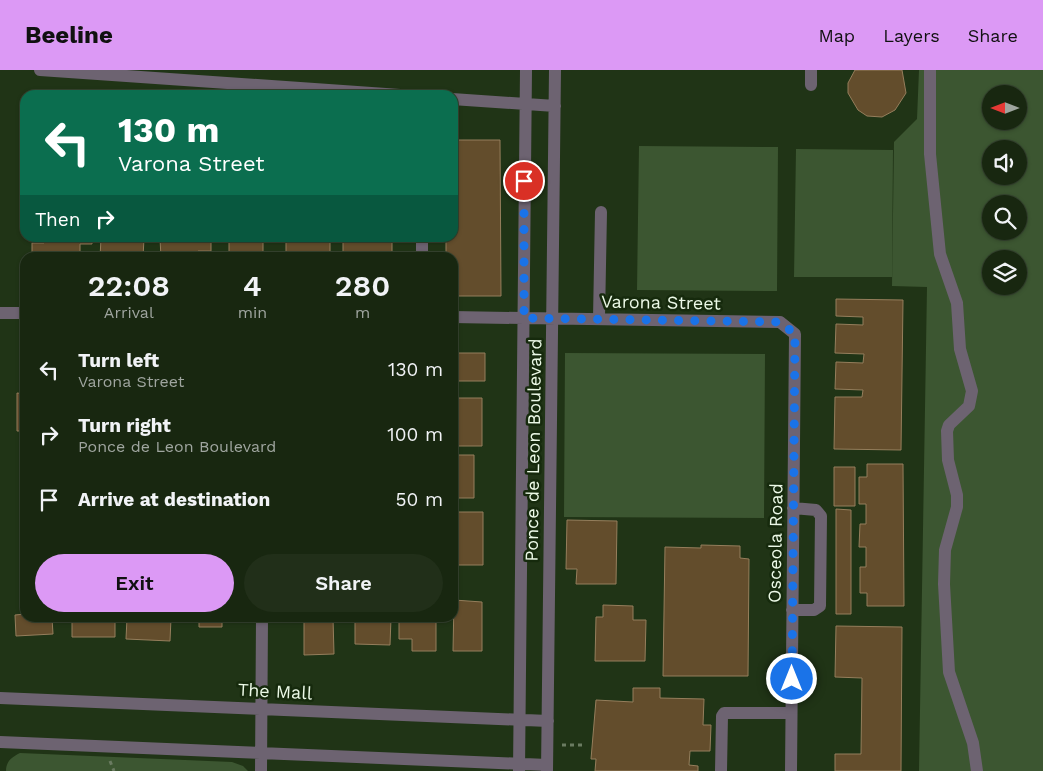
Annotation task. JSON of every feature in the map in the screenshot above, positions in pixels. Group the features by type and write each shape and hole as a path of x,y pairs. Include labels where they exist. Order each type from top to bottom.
{"street":[{"path":"40,70 328,90"},
{"name":"Ponce de Leon Boulevard","path":"520,768 526,70"},
{"name":"Ponce de Leon Boulevard","path":"547,768 556,70"},
{"path":"811,70 811,85"},
{"path":"930,70 930,154 940,254 957,303 960,349 972,391 969,406 949,425 947,431 948,460 957,495 957,507 945,550 944,584 949,672 973,743 977,771"},
{"path":"458,99 555,106"},
{"path":"599,318 600,212"},
{"path":"0,314 20,313"},
{"name":"Varona Street","path":"458,317 780,322"},
{"name":"Osceola Road","path":"780,322 795,334 791,771"},
{"path":"792,610 814,610 820,606 821,552 821,516 816,510 793,508"},
{"path":"261,771 262,622"},
{"name":"The Mall","path":"0,698 548,721"},
{"path":"721,771 722,716 724,713 792,713"},
{"path":"0,742 261,752 520,768 547,768"}],"path":[{"path":"554,745 584,745"}],"green space":[{"path":"919,70 1043,70 1043,771 919,771 927,287 892,286 894,142 917,119"},
{"path":"639,146 778,147 777,291 637,290"},
{"path":"796,149 893,150 892,277 794,277"},
{"path":"565,353 765,354 764,518 564,517"},
{"path":"20,753 232,762 243,766 248,771 6,771 10,760"}],"building":[{"path":"855,70 902,70 906,93 895,110 882,117 867,116 858,110 848,93 848,83"},
{"path":"458,140 500,140 501,296 458,296 458,252 446,252 446,242 458,242"},
{"path":"92,242 92,244 80,244 80,252 32,252 32,243"},
{"path":"101,242 144,242 143,252 100,252"},
{"path":"160,242 211,242 211,251 161,252"},
{"path":"229,242 263,242 263,252 229,252"},
{"path":"286,242 330,242 330,252 286,252"},
{"path":"343,242 392,242 392,252 343,252"},
{"path":"836,299 903,300 901,450 834,449 835,397 862,397 863,390 835,389 836,362 863,363 864,354 835,353 836,324 863,325 863,317 836,316"},
{"path":"458,353 485,353 485,381 458,381"},
{"path":"17,393 20,393 20,431 17,431"},
{"path":"458,398 482,398 482,446 458,446"},
{"path":"458,455 474,455 474,498 458,498"},
{"path":"867,464 903,464 904,606 867,606 867,593 860,593 860,567 866,567 866,547 859,547 860,524 866,524 866,504 859,504 859,477 867,477"},
{"path":"834,467 855,467 855,506 834,506"},
{"path":"836,509 851,510 851,614 836,614"},
{"path":"458,512 483,512 483,565 458,565"},
{"path":"567,520 617,521 616,584 576,584 577,569 566,569"},
{"path":"701,545 740,546 740,558 749,559 748,676 663,676 665,547 701,548"},
{"path":"458,600 482,602 482,651 453,651 454,622 458,622"},
{"path":"603,605 633,606 633,620 646,620 645,661 595,661 596,617 603,617"},
{"path":"20,614 20,622 52,622 53,634 16,636 15,615"},
{"path":"72,622 115,622 115,637 72,637"},
{"path":"127,622 171,622 170,641 126,639"},
{"path":"199,622 222,622 222,627 199,627"},
{"path":"304,622 333,622 334,654 304,655"},
{"path":"355,622 391,622 390,645 355,644"},
{"path":"399,622 436,622 436,651 412,651 412,639 399,639"},
{"path":"836,626 902,627 901,771 835,771 835,754 861,754 862,678 835,677"},
{"path":"633,688 660,688 660,698 704,699 703,725 711,725 710,751 690,751 689,765 698,766 698,771 595,771 596,759 591,759 596,700 633,702"}],"route":[{"path":"524,181 524,318 780,322 795,334 792,679"}]}
